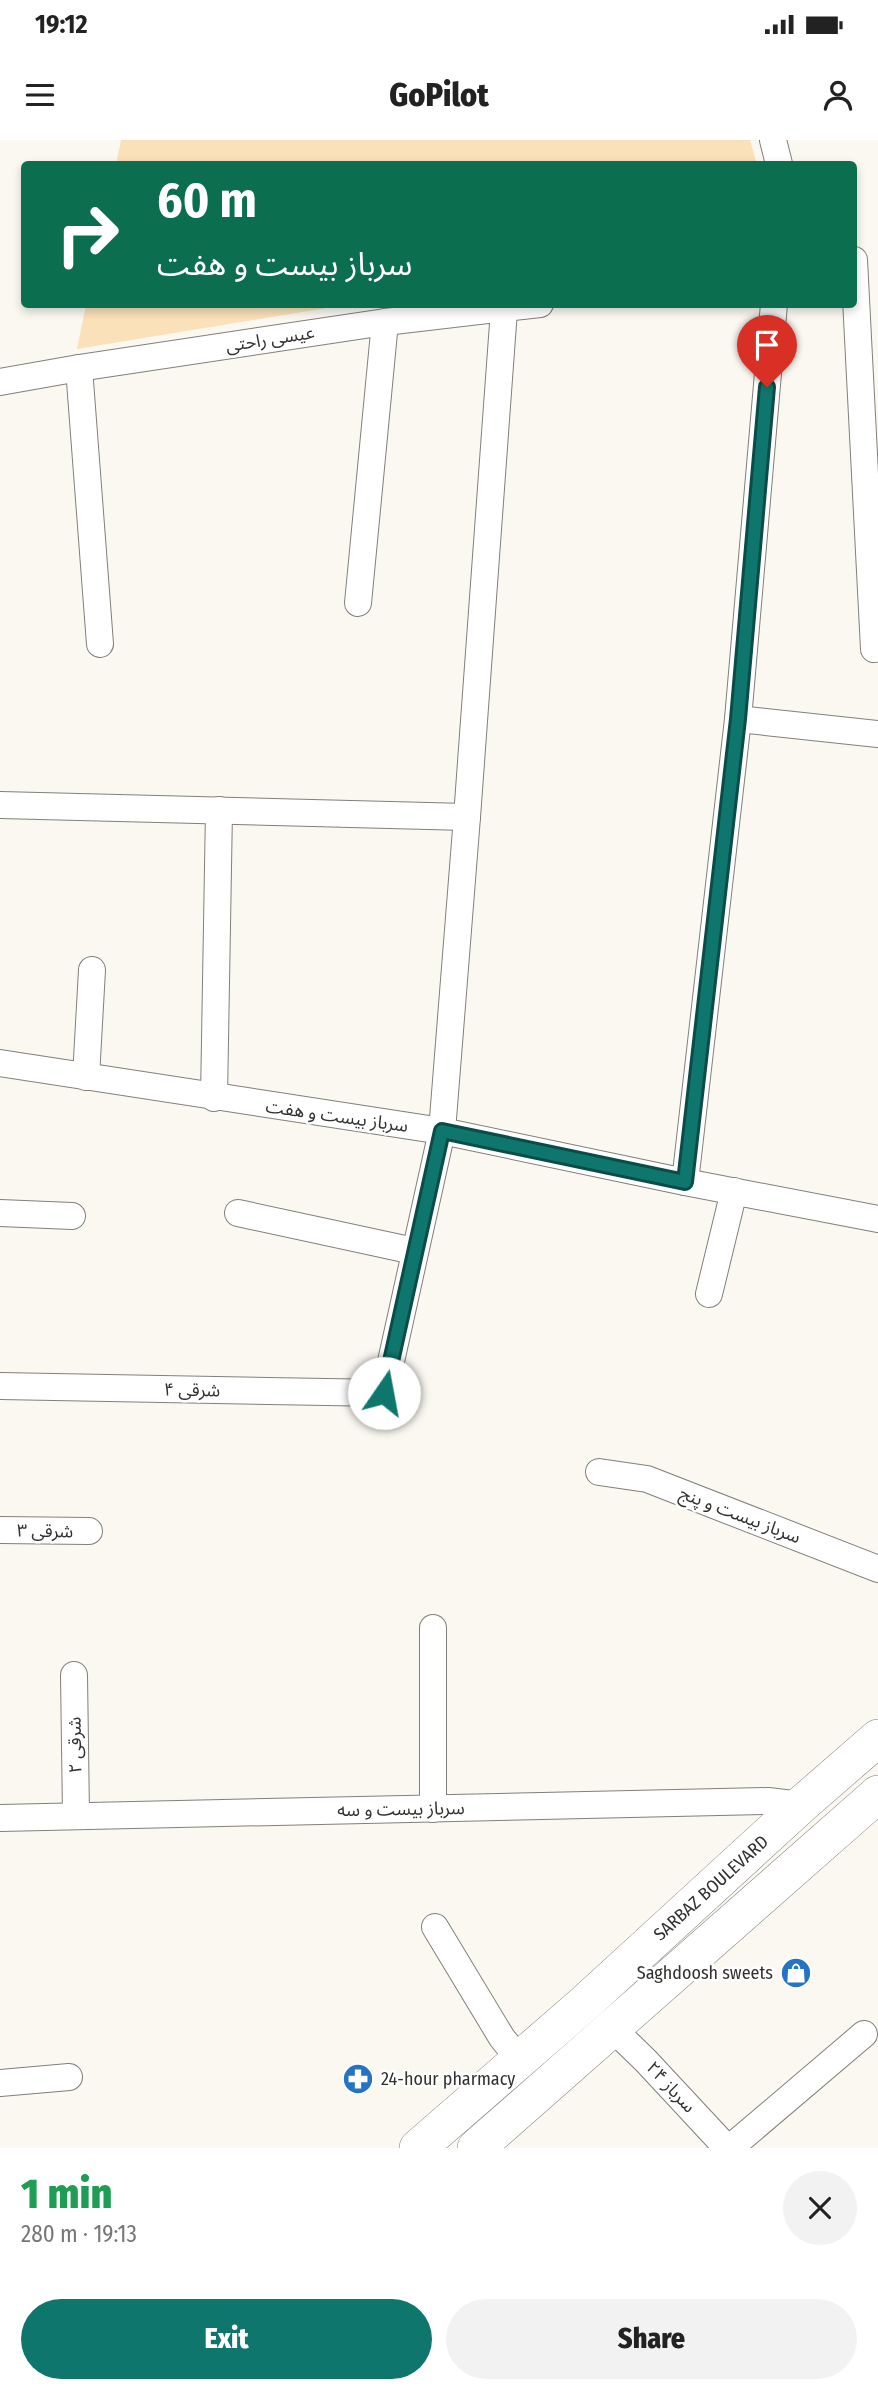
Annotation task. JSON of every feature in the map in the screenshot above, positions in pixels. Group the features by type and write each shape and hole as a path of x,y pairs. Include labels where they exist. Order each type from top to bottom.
{"main road":[{"name":"SARBAZ BOULEVARD","path":"418,2148 520,2060 878,1738"},
{"path":"476,2148 878,1794"}],"street":[{"path":"773,140 778,161"},
{"path":"857,260 878,258"},
{"name":"عیسی راحتی","path":"0,382 385,322 516,308"},
{"path":"685,1182 738,719 774,308"},
{"path":"856,308 874,649"},
{"path":"238,1213 414,1251 442,1131 504,310"},
{"path":"358,603 385,322"},
{"path":"79,368 100,644"},
{"path":"738,719 878,734"},
{"path":"0,805 467,817"},
{"path":"214,1098 219,810"},
{"path":"86,1077 92,970"},
{"name":"سرباز بیست و هفت","path":"0,1063 442,1131 878,1219"},
{"path":"709,1294 734,1191"},
{"path":"0,1213 72,1216"},
{"name":"شرقی ۴","path":"0,1386 384,1393 414,1251"},
{"name":"سرباز بیست و پنج","path":"599,1472 647,1479 878,1569"},
{"name":"شرقی ۳","path":"0,1530 89,1531"},
{"path":"433,1628 433,1809"},
{"name":"شرقی ۲","path":"74,1675 76,1815"},
{"name":"سرباز بیست و سه","path":"0,1818 768,1801 801,1805"},
{"path":"435,1927 502,2038 520,2060"},
{"name":"سرباز ۲۴","path":"612,2028 729,2148"},
{"path":"729,2148 864,2034"},
{"path":"0,2083 69,2077"}],"shaded area":[{"path":"121,140 750,140 756,161 117,161"},
{"path":"85,308 327,308 77,349"}],"place":[{"name":"Saghdoosh sweets","path":"796,1973"},
{"name":"24-hour pharmacy","path":"358,2079"}],"route":[{"path":"384,1393 442,1131 685,1182 738,719 767,387"}]}
